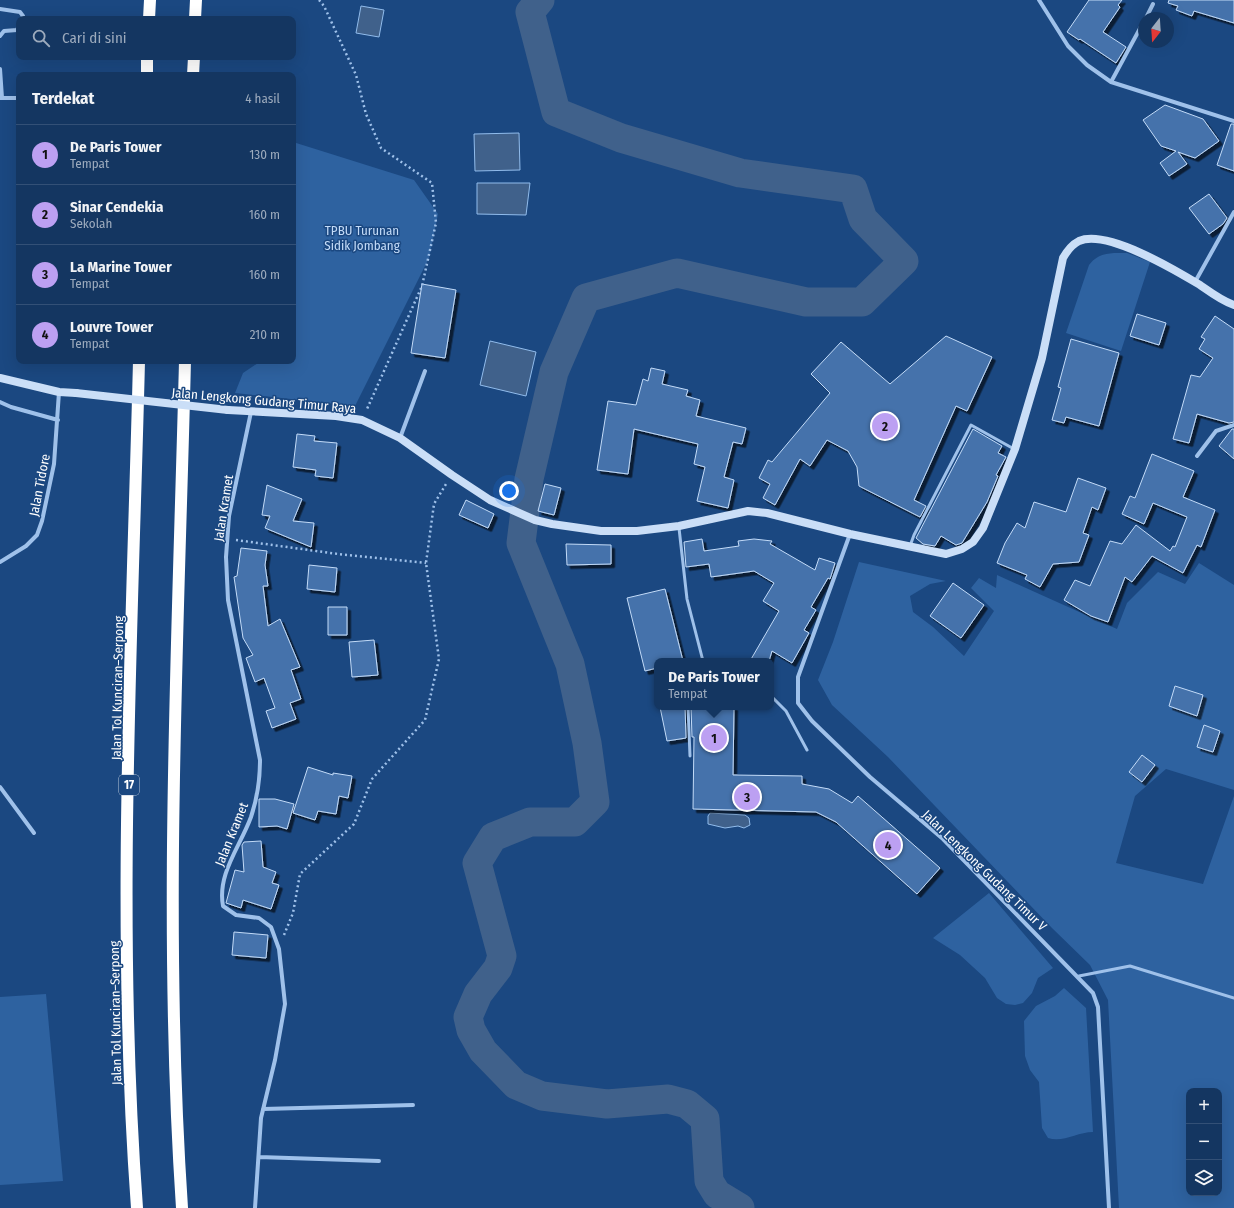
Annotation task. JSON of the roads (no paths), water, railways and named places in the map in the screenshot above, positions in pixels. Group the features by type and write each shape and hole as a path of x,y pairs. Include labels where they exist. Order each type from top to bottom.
{"highway":[{"path":"149,16 150,0"},
{"path":"195,16 196,0"},
{"path":"147,60 147,72"},
{"path":"193,72 194,60"},
{"name":"Jalan Tol Kunciran–Serpong","path":"137,1208 130,1123 126,875 139,364"},
{"path":"182,1208 176,1126 172,886 185,364"}],"street":[{"path":"1039,0 1068,46 1087,65 1111,82 1234,122"},
{"path":"1149,12 1153,4"},
{"path":"0,9 20,12 23,16"},
{"path":"0,36 4,32 16,30"},
{"path":"1111,82 1138,32"},
{"path":"0,69 1,98 16,98"},
{"path":"1195,283 1234,212"},
{"name":"Jalan Lengkong Gudang Timur Raya","path":"0,378 59,392 228,410 336,416 362,420 400,438 490,500 535,520 572,528 601,531 637,531 679,526 748,511 767,513 850,534 946,554 962,549 973,542 983,528 1015,450 1042,358 1063,258 1069,247 1080,240 1095,239 1116,243 1141,253 1234,305"},
{"path":"400,438 425,371"},
{"name":"Jalan Tidore","path":"0,562 26,546 37,535 42,521 54,464 59,392"},
{"path":"0,402 11,408 58,420"},
{"name":"Jalan Kramet","path":"251,412 229,516 227,538 228,600 260,760 260,782 251,817 227,869 221,893 223,906 230,911 236,915 259,918 271,927 279,949 285,1004 276,1060 263,1109 255,1208"},
{"path":"1197,456 1216,431 1234,425"},
{"name":"Jalan Lengkong Gudang Timur V","path":"850,534 798,678 798,702 817,726 870,777 943,840 1079,976 1093,993 1098,1007 1109,1208"},
{"path":"0,787 34,833"},
{"path":"263,1109 413,1105"},
{"path":"259,1157 379,1161"}],"lane":[{"path":"910,547 914,535 971,425 1015,450"},
{"path":"679,526 687,599 702,658"},
{"path":"774,699 786,711 807,750"},
{"path":"688,710 690,756"},
{"path":"1079,976 1130,966 1234,998"}],"waterway":[{"path":"540,0 530,12 556,112 621,138 740,173 853,189 863,219 904,261 862,302 806,302 677,273 586,298 554,372 529,479 521,543 570,664 587,743 595,802 575,822 530,822 493,837 477,863 502,956 498,968 478,994 468,1017 471,1030 483,1051 516,1085 542,1096 607,1104 668,1099 687,1104 705,1119 709,1181 717,1194 740,1208"}],"place":[{"name":"Sinar Cendekia","path":"885,426"},
{"name":"De Paris Tower","path":"714,738"},
{"name":"La Marine Tower","path":"747,797"},
{"name":"Louvre Tower","path":"888,845"}],"park label":[{"name":"TPBU Turunan Sidik Jombang","path":"362,238"}]}
